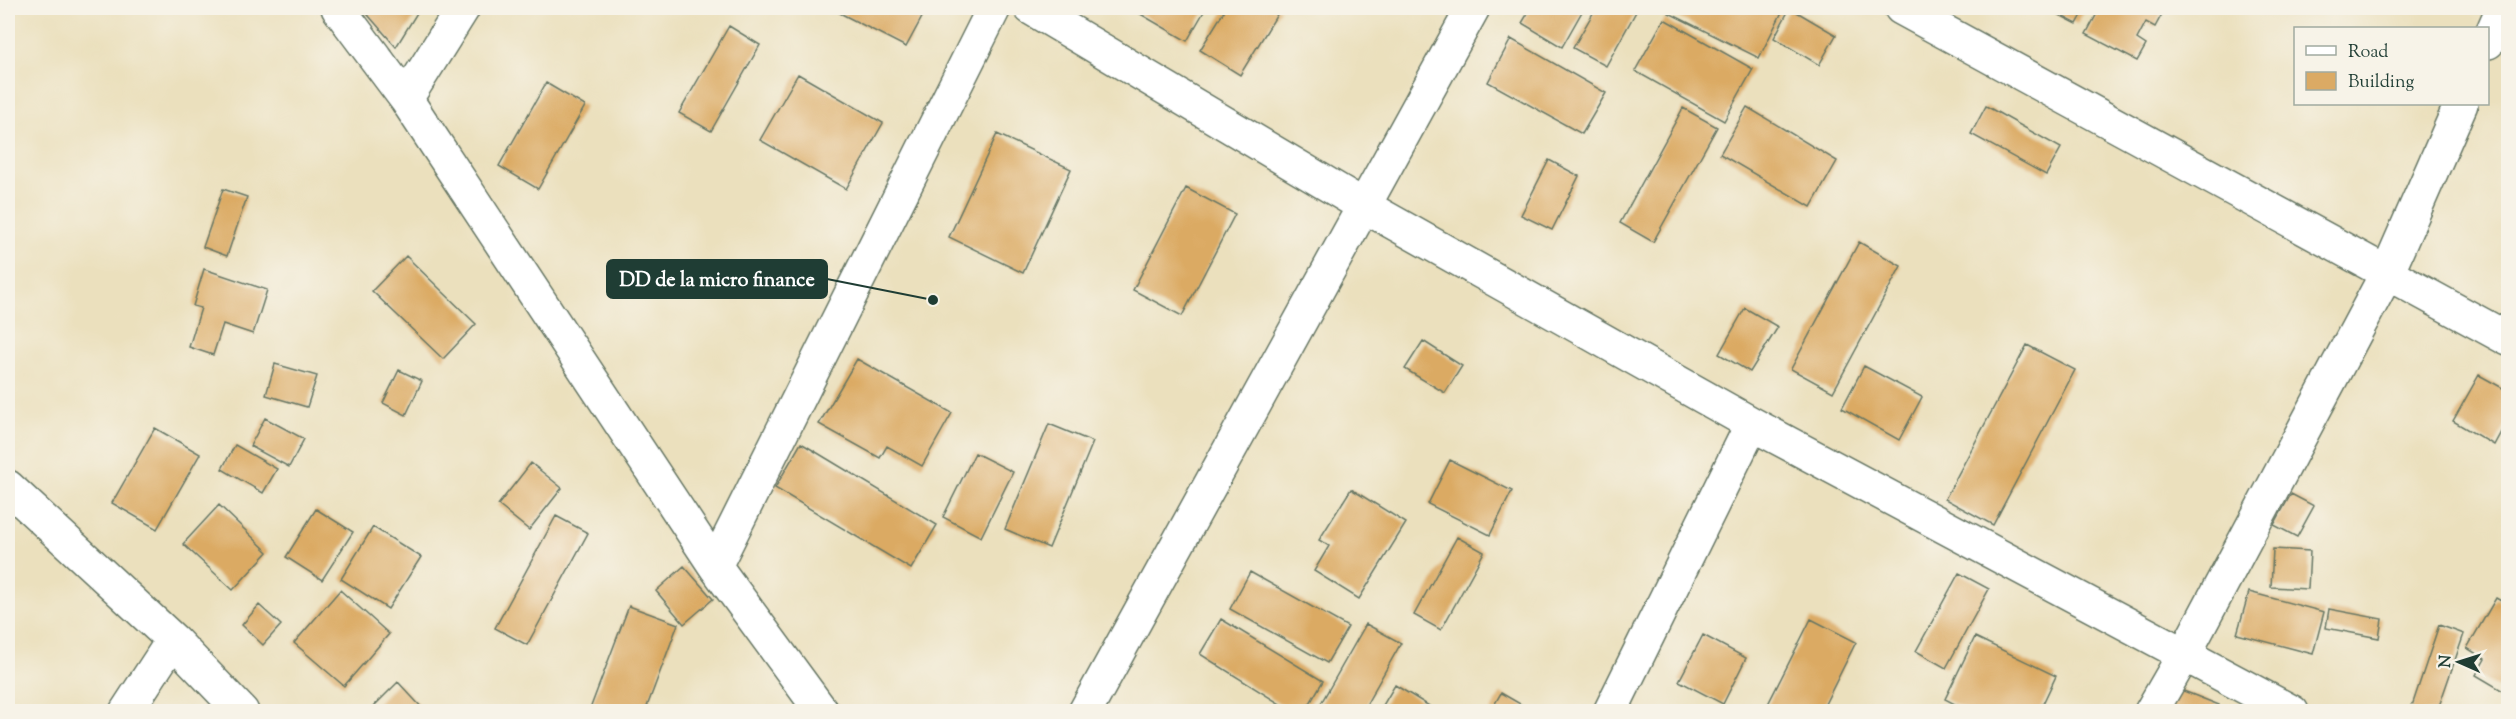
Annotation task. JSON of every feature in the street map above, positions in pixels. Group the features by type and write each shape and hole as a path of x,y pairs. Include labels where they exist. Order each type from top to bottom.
{"street":[{"path":"338,8 406,99 715,566 822,711"},
{"path":"406,99 463,8"},
{"path":"715,566 994,8"},
{"path":"1031,8 1364,206 1752,424 2292,711"},
{"path":"1084,711 1473,8"},
{"path":"1901,8 2508,339"},
{"path":"2489,38 2503,8"},
{"path":"2151,711 2185,653 2386,273 2461,105"},
{"path":"1610,711 1752,424"},
{"path":"8,487 173,640 242,711"},
{"path":"126,711 173,640"}],"building":[{"path":"362,8 420,8 396,47"},
{"path":"830,8 927,8 906,47"},
{"path":"1130,8 1206,8 1187,41"},
{"path":"1226,8 1281,8 1240,75 1200,50"},
{"path":"1531,8 1584,8 1562,47 1522,23"},
{"path":"1596,8 1638,8 1606,66 1573,48"},
{"path":"1672,8 1784,8 1759,58 1669,13"},
{"path":"1790,8 1836,35 1819,65 1774,38"},
{"path":"2046,8 2086,8 2077,24"},
{"path":"2100,8 2155,8 2162,14 2155,27 2146,22 2137,39 2146,45 2137,61 2086,34"},
{"path":"1664,19 1753,69 1724,121 1635,71"},
{"path":"729,26 760,45 711,131 679,113"},
{"path":"1511,39 1606,93 1582,134 1488,82"},
{"path":"798,74 883,123 846,189 760,140"},
{"path":"546,83 585,106 538,189 499,166"},
{"path":"1986,106 2061,148 2046,175 1971,134"},
{"path":"1747,107 1837,161 1811,207 1720,154"},
{"path":"1683,108 1717,127 1653,242 1620,223"},
{"path":"997,134 1071,169 1023,273 949,237"},
{"path":"1549,160 1579,176 1552,230 1521,215"},
{"path":"1186,188 1235,214 1182,316 1133,290"},
{"path":"223,189 247,197 227,256 203,247"},
{"path":"1859,242 1901,266 1833,392 1791,369"},
{"path":"406,256 476,324 443,359 372,291"},
{"path":"204,269 267,290 253,334 223,324 213,355 189,347 201,308 193,306"},
{"path":"1745,308 1778,327 1750,372 1719,354"},
{"path":"1423,341 1462,366 1445,393 1405,369"},
{"path":"2027,345 2075,370 1993,525 1945,499"},
{"path":"857,359 952,413 922,466 887,446 880,458 819,424"},
{"path":"275,364 317,376 307,407 266,395"},
{"path":"1864,366 1922,397 1899,440 1842,408"},
{"path":"399,370 422,381 406,415 383,403"},
{"path":"2479,375 2508,391 2508,419 2494,445 2453,421"},
{"path":"265,418 304,439 289,467 250,446"},
{"path":"1049,424 1093,442 1049,548 1005,529"},
{"path":"155,428 200,454 157,529 112,503"},
{"path":"801,443 937,525 911,569 775,488"},
{"path":"235,445 277,469 263,493 222,469"},
{"path":"975,453 1013,472 981,537 943,517"},
{"path":"1450,460 1512,491 1490,535 1428,504"},
{"path":"531,463 562,488 529,530 498,505"},
{"path":"1351,489 1406,523 1359,599 1314,571 1329,546 1319,540"},
{"path":"2291,494 2314,506 2297,537 2274,525"},
{"path":"219,505 268,552 233,590 183,544"},
{"path":"316,509 353,532 322,580 286,557"},
{"path":"556,516 588,533 527,645 495,628"},
{"path":"373,527 421,557 388,609 341,579"},
{"path":"1457,537 1484,552 1441,630 1414,615"},
{"path":"2273,549 2310,551 2308,589 2271,587"},
{"path":"684,566 713,599 684,624 656,591"},
{"path":"1250,572 1348,627 1327,663 1230,609"},
{"path":"1959,573 1989,589 1946,668 1916,651"},
{"path":"340,590 389,634 344,686 294,643"},
{"path":"2249,592 2324,612 2313,654 2237,634"},
{"path":"2496,598 2508,605 2508,694 2476,675 2485,659 2467,648"},
{"path":"259,605 281,625 263,645 242,625"},
{"path":"629,606 678,624 645,712 598,712 590,709"},
{"path":"2329,609 2382,619 2379,638 2326,628"},
{"path":"1221,619 1323,681 1305,712 1293,712 1200,654"},
{"path":"1811,619 1856,642 1821,712 1764,712"},
{"path":"1366,624 1401,643 1362,712 1316,712"},
{"path":"2439,625 2464,634 2437,712 2410,712"},
{"path":"1703,635 1746,658 1723,704 1679,681"},
{"path":"1975,637 2056,676 2039,712 1970,712 1945,699"},
{"path":"398,682 426,712 368,712"},
{"path":"1395,685 1439,712 1379,712"},
{"path":"2176,688 2219,705 2217,712 2167,712"},
{"path":"1501,693 1534,712 1490,712"}],"place":[{"name":"DD de la micro finance","path":"933,300"}]}
